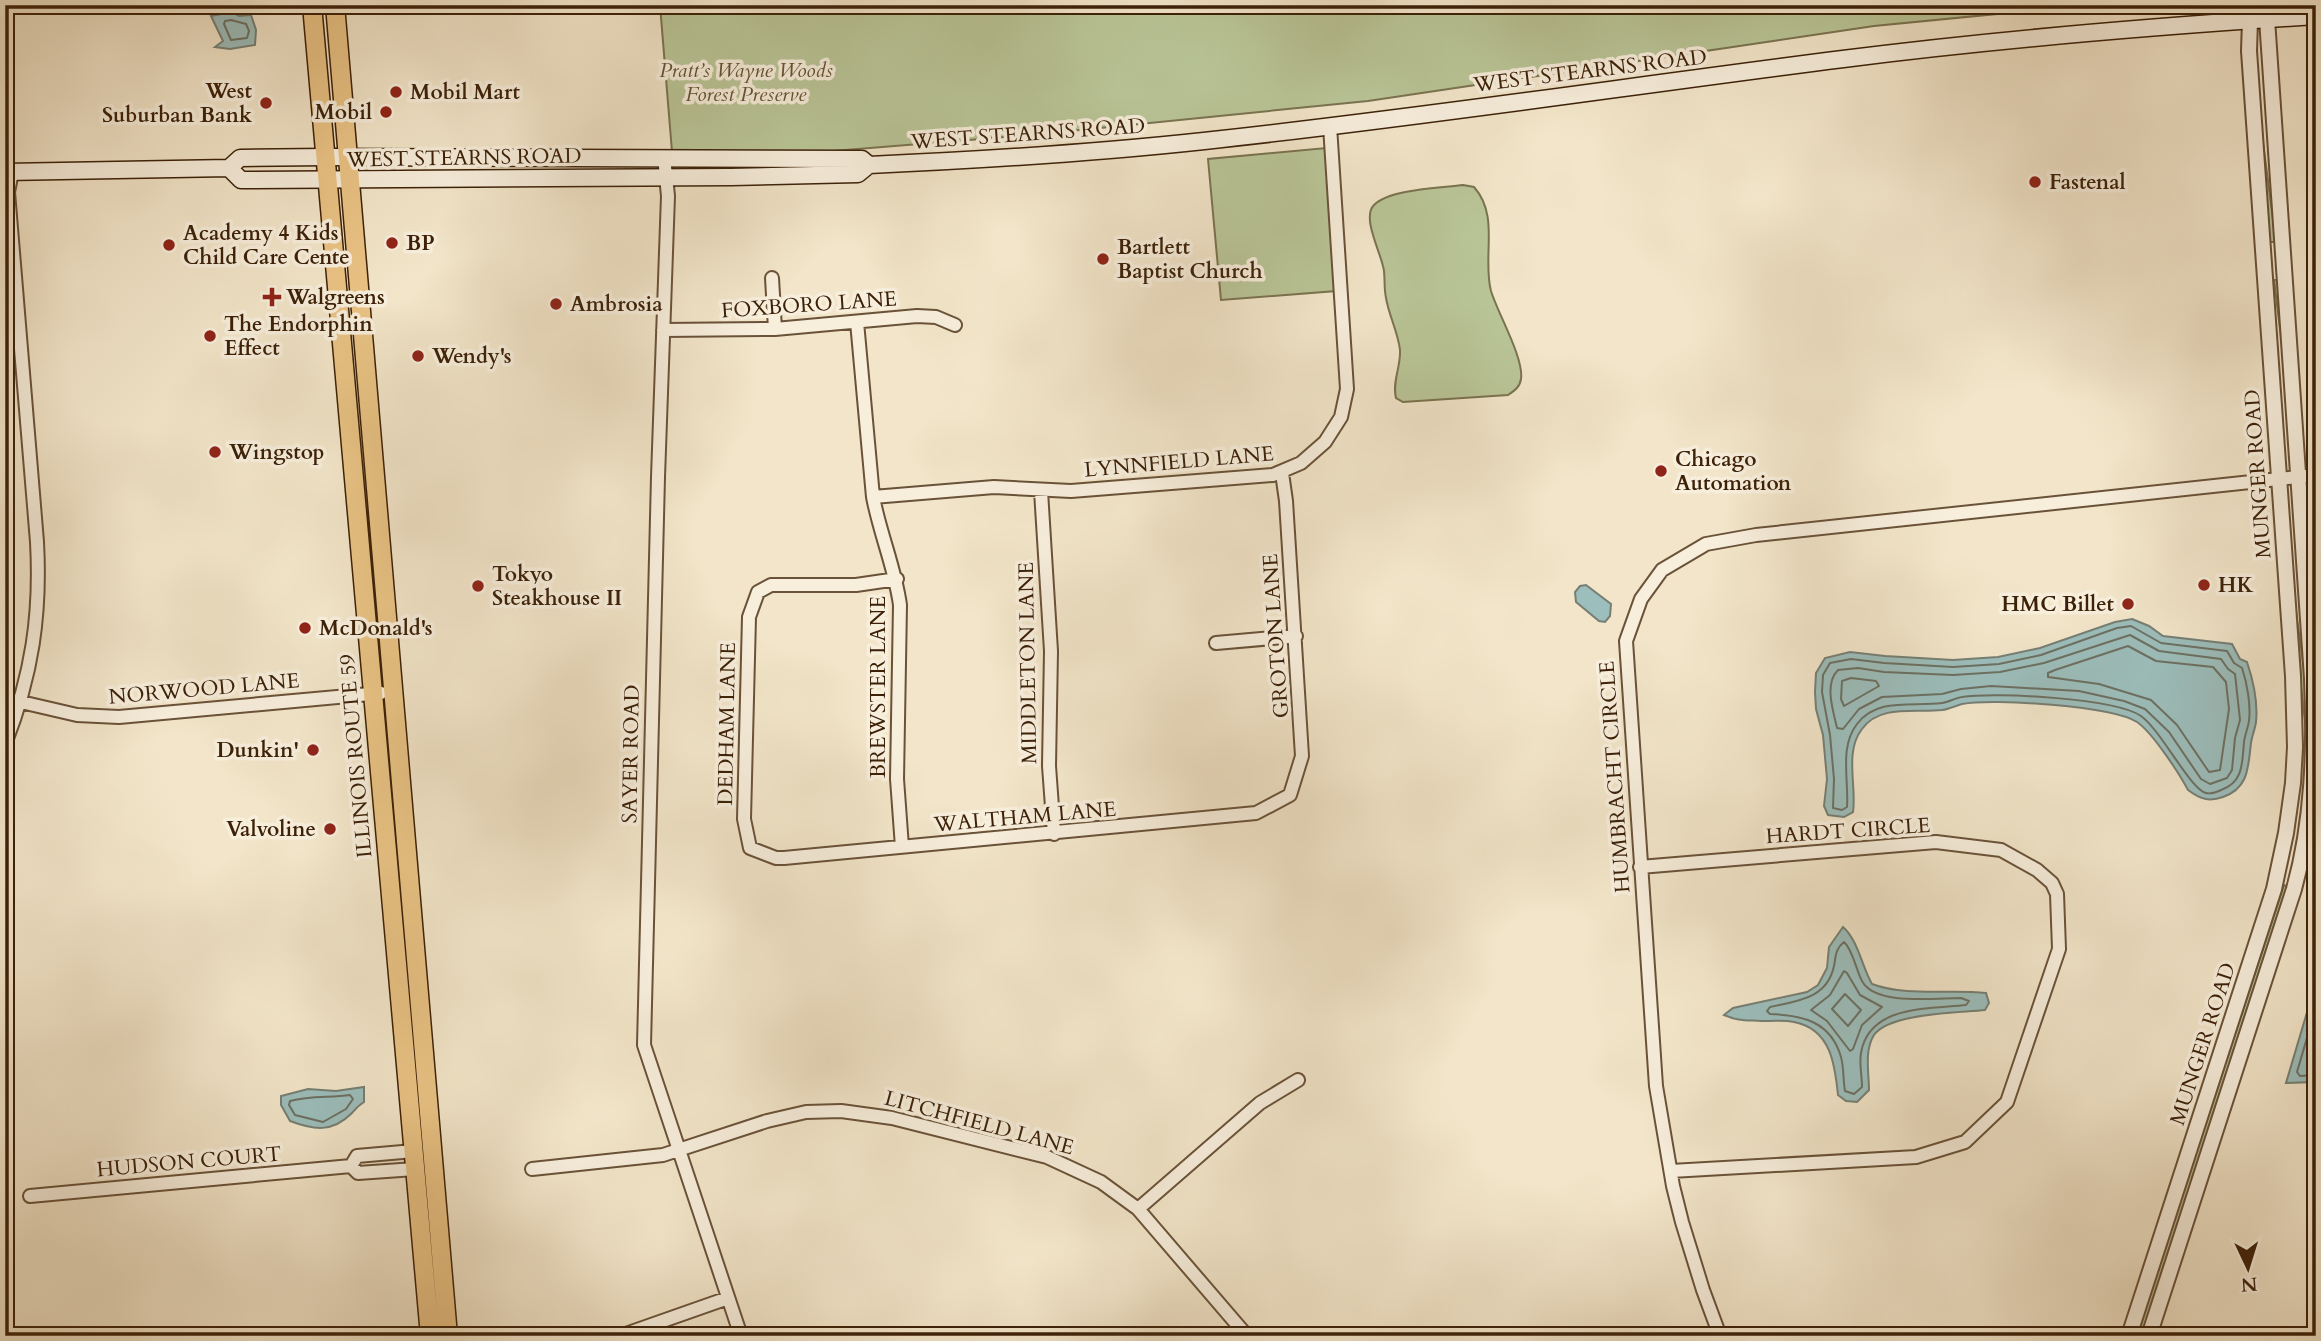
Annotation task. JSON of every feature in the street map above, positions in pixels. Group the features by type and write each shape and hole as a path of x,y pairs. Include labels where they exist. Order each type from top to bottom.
{"main road":[{"name":"ILLINOIS ROUTE 59","path":"312,5 327,180 383,693 448,1336"},
{"name":"ILLINOIS ROUTE 59","path":"335,5 351,180 414,1160 430,1336"},
{"name":"WEST STEARNS ROAD","path":"229,168 241,180 858,174 869,165 1140,147 1330,126 1845,59 2250,13 2316,16"},
{"name":"WEST STEARNS ROAD","path":"9,172 229,168 240,158 862,159 869,165"}],"street":[{"name":"MUNGER ROAD","path":"2149,1336 2276,949 2300,866 2311,790 2312,678 2267,12"},
{"name":"MUNGER ROAD","path":"2129,1336 2265,920 2286,833 2293,783 2295,714 2249,51 2250,13"},
{"name":"LYNNFIELD LANE","path":"873,497 994,487 1071,491 1249,479 1282,472 1301,463 1325,442 1341,417 1346,398 1347,362 1330,126"},
{"name":"SAYER ROAD","path":"664,157 668,196 644,1045 741,1336"},
{"path":"5,744 21,702 36,626 38,562 8,192 9,172"},
{"path":"772,278 775,329"},
{"name":"FOXBORO LANE","path":"663,330 775,329 917,316 936,317 955,325"},
{"name":"BREWSTER LANE","path":"857,322 873,497 882,536 897,579 901,616 897,779 902,848"},
{"name":"GROTON LANE","path":"1282,472 1303,748 1301,765 1290,795"},
{"name":"HUMBRACHT CIRCLE","path":"1720,1336 1682,1222 1654,1066 1626,641 1641,599 1662,569 1706,544 1756,535 2316,475"},
{"name":"MIDDLETON LANE","path":"1041,491 1051,651 1049,766 1054,834"},
{"name":"DEDHAM LANE","path":"760,851 750,848 744,819 749,617 758,592 771,586 856,585 897,579"},
{"path":"1216,643 1296,636"},
{"name":"NORWOOD LANE","path":"21,702 77,715 119,717 383,693"},
{"name":"WALTHAM LANE","path":"760,851 784,858 1247,816 1290,795"},
{"name":"HARDT CIRCLE","path":"1640,867 1936,842 2001,850 2037,870 2052,883 2057,894 2059,949 2007,1102 1965,1142 1916,1157 1671,1171"},
{"path":"1138,1209 1261,1103 1298,1080"},
{"name":"LITCHFIELD LANE","path":"533,1169 663,1155 791,1115 824,1111 859,1112 1048,1157 1086,1173 1138,1209 1247,1336"},
{"name":"HUDSON COURT","path":"30,1196 351,1166 357,1156 414,1160"},
{"path":"620,1336 729,1298"}],"green space":[{"name":"Pratt’s Wayne Woods Forest Preserve","path":"660,5 2089,5 1874,26 1368,101 1030,135 673,164"},
{"path":"2262,135 2276,242 2269,242"},
{"path":"1326,148 1336,291 1221,300 1208,159"},
{"path":"1463,185 1474,187 1482,198 1486,211 1491,291 1519,360 1520,382 1508,395 1403,402 1396,398 1400,350 1386,298 1384,271 1371,227 1371,211 1374,205 1391,196 1416,190"},
{"path":"2274,280 2279,280 2284,345 2282,345"},
{"path":"2294,598 2306,682 2306,730 2299,670"},
{"path":"2284,885 2288,887 2143,1336 2138,1336 2146,1306"}],"water":[{"path":"232,12 239,16 251,15 256,30 255,45 230,49 215,47 223,41 211,16"},
{"path":"1586,585 1611,604 1610,616 1605,622 1599,621 1576,602 1575,592 1580,586"},
{"path":"2132,619 2163,636 2232,644 2240,659 2247,662 2254,692 2256,722 2246,776 2232,793 2218,799 2209,799 2188,790 2150,734 2137,722 2124,716 2052,705 1977,702 1942,710 1899,711 1869,721 1857,738 1852,759 1853,812 1844,817 1828,815 1824,806 1827,779 1823,735 1816,709 1815,692 1816,673 1825,658 1850,652 1953,660 1998,657 2040,648 2115,622"},
{"path":"1843,927 1852,939 1872,984 1914,992 1986,993 1989,1003 1985,1010 1909,1018 1882,1028 1874,1035 1869,1048 1869,1090 1857,1102 1846,1101 1838,1095 1833,1061 1829,1050 1816,1032 1794,1022 1742,1020 1724,1015 1733,1008 1807,992 1818,985 1827,968 1829,947"},
{"path":"2316,982 2316,1082 2286,1083"},
{"path":"364,1087 364,1102 345,1119 330,1127 315,1128 290,1121 281,1105 281,1096 308,1089 336,1091"}],"place":[{"name":"Mobil Mart","path":"396,92"},
{"name":"West Suburban Bank","path":"266,103"},
{"name":"Mobil","path":"386,112"},
{"name":"Fastenal","path":"2035,182"},
{"name":"BP","path":"392,243"},
{"name":"Academy 4 Kids Child Care Cente","path":"169,245"},
{"name":"Bartlett Baptist Church","path":"1103,259"},
{"name":"Walgreens","path":"272,297"},
{"name":"Ambrosia","path":"556,304"},
{"name":"The Endorphin Effect","path":"210,336"},
{"name":"Wendy's","path":"418,356"},
{"name":"Wingstop","path":"215,452"},
{"name":"Chicago Automation","path":"1661,471"},
{"name":"HK","path":"2204,585"},
{"name":"Tokyo Steakhouse II","path":"478,586"},
{"name":"HMC Billet","path":"2128,604"},
{"name":"McDonald's","path":"305,628"},
{"name":"Dunkin'","path":"313,750"},
{"name":"Valvoline","path":"330,829"}]}
